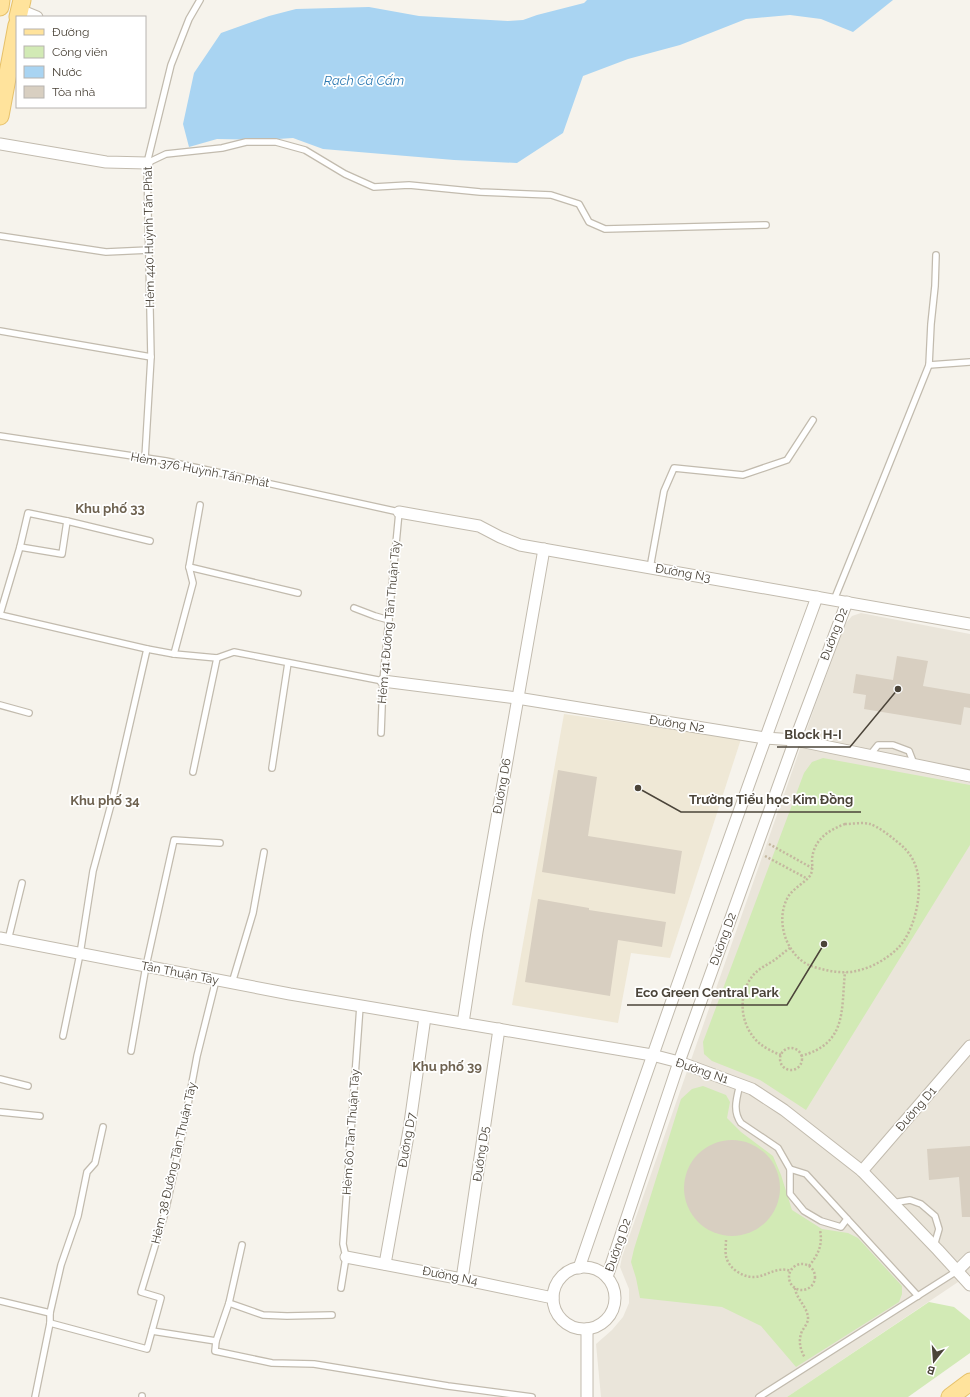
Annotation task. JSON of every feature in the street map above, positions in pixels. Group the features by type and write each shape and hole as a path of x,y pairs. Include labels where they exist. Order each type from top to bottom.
{"main road":[{"path":"0,7 1,0"},
{"path":"0,116 16,29"},
{"path":"950,1397 970,1382"}],"street":[{"path":"19,13 32,16"},
{"path":"0,144 106,162 148,163"},
{"name":"Đường N3","path":"399,512 479,526 520,545 970,624"},
{"name":"Đường D6","path":"463,1023 477,932 544,549"},
{"path":"579,1268 652,1055 817,597"},
{"name":"Đường D2","path":"607,1277 679,1062 759,838 847,602"},
{"name":"Đường N2","path":"383,681 517,698 765,738 795,740 968,774"},
{"name":"Tân Thuận Tây","path":"4,939 360,1006"},
{"name":"Đường N1","path":"360,1006 652,1055 679,1062 752,1089 784,1110 862,1171 970,1286"},
{"name":"Đường D7","path":"385,1264 409,1130 425,1017"},
{"name":"Đường D5","path":"462,1279 499,1029"},
{"name":"Đường D1","path":"862,1171 970,1046"},
{"name":"Đường N4","path":"346,1257 553,1298"},
{"path":"957,1271 970,1258"},
{"path":"579,1268 594,1269 607,1277 614,1291 614,1306 611,1313 601,1324 587,1329 579,1328 566,1323 556,1312 553,1298 557,1284 566,1274 579,1268"},
{"path":"587,1329 587,1397"}],"lane":[{"name":"Hẻm 440 Huỳnh Tấn Phát","path":"146,458 151,357 148,163 171,65 189,19 200,0"},
{"path":"148,163 166,154 222,148 246,142 276,142 306,150 345,174 374,187 409,185 480,192 551,195 579,204 588,222 605,229 766,225"},
{"path":"0,236 106,252 149,250"},
{"path":"834,600 929,365 931,324 936,286 936,255"},
{"path":"0,331 151,357"},
{"path":"929,365 970,362"},
{"path":"650,568 664,491 674,468 743,475 787,460 813,420"},
{"name":"Hẻm 376 Huỳnh Tấn Phát","path":"0,436 166,461 399,512"},
{"path":"174,654 193,583 189,567 200,505"},
{"name":"Hẻm 41 Đường Tân Thuận Tây","path":"381,733 383,681 399,512"},
{"path":"150,540 28,513 20,547 0,614 174,654 217,658 234,652 383,681"},
{"path":"20,547 62,554 67,521"},
{"path":"189,567 298,593"},
{"path":"354,608 389,620"},
{"path":"63,1036 80,954 93,871 113,797 147,649"},
{"path":"193,772 217,658"},
{"path":"272,768 288,663"},
{"path":"0,705 30,713"},
{"path":"131,1051 146,966 174,840 220,843"},
{"path":"232,983 253,913 264,852"},
{"path":"4,939 22,883"},
{"name":"Hẻm 38 Đường Tân Thuận Tây","path":"50,1323 147,1350 161,1298 141,1292 165,1213 184,1126 197,1056 216,980"},
{"name":"Hẻm 60 Tân Thuận Tây","path":"341,1288 346,1257 343,1244 360,1006"},
{"path":"0,1079 28,1086"},
{"path":"740,1084 736,1102 736,1117 741,1123 778,1148 790,1169 790,1194 804,1211 821,1222 841,1227 847,1218"},
{"path":"0,1112 40,1116"},
{"path":"35,1397 50,1323 50,1313 61,1266 78,1216 87,1172 95,1163 103,1127"},
{"path":"790,1169 806,1174 918,1296"},
{"path":"892,1203 910,1200 921,1204 935,1216 939,1229 934,1246"},
{"path":"242,1246 229,1303 216,1341 215,1351 272,1363 314,1364 448,1386 532,1397"},
{"path":"759,1397 957,1271"},
{"path":"0,1301 50,1313"},
{"path":"229,1303 263,1315 332,1315"},
{"path":"152,1331 216,1341"}],"path":[{"path":"846,824 870,824 889,835 905,848 914,862 919,881 919,897 915,916 899,947 880,962 856,971 826,971 811,966 799,958 790,948 784,934 782,920 788,897 796,887 810,875 812,868 812,858 818,841 832,829 846,824"},
{"path":"759,838 812,868"},
{"path":"755,850 806,878"},
{"path":"781,1055 759,1043 748,1030 743,1017 742,1001 751,977 790,948"},
{"path":"801,1056 822,1048 836,1033 841,1019 845,972"},
{"path":"792,1048 799,1051 801,1056 802,1061 798,1067 788,1070 782,1065 780,1059 785,1050 792,1048"},
{"path":"809,1266 817,1256 821,1246 818,1220"},
{"path":"726,1240 726,1256 729,1264 743,1275 754,1277 779,1269 791,1271"},
{"path":"795,1288 803,1290 811,1287 813,1284 815,1280 814,1272 809,1266 800,1264 796,1266 791,1271 789,1277 808,1319 801,1334 799,1343 808,1366"}],"shaded area":[{"path":"861,613 970,634 970,1274 787,1397 601,1397 596,1344 612,1330 623,1317 629,1303 629,1289 620,1267 622,1257 815,706 846,623 852,616"},
{"path":"564,714 741,739 670,958 631,953 618,1023 512,1005"}],"green space":[{"path":"823,758 970,785 970,845 806,1110 760,1080 712,1061 704,1054 703,1042 804,773 812,762"},
{"path":"703,1086 726,1095 730,1102 727,1118 741,1132 773,1156 781,1175 792,1210 822,1229 848,1233 858,1238 902,1286 902,1294 899,1302 796,1367 761,1326 722,1307 640,1298 631,1262 634,1249 681,1099 692,1089"},
{"path":"929,1302 954,1307 970,1320 970,1353 908,1397 787,1397"}],"water":[{"name":"Rạch Cả Cấm","path":"587,0 893,0 853,32 821,19 790,15 746,19 680,45 628,59 583,76 563,133 517,163 454,160 323,149 293,138 262,140 217,139 189,147 183,124 194,73 221,33 269,16 296,9 369,7 419,16 508,21 523,20 584,3"}],"building":[{"path":"897,656 928,661 923,686 970,694 970,708 964,707 961,725 864,709 866,695 853,693 856,674 893,680"},
{"path":"558,770 597,777 588,836 682,851 675,894 542,872"},
{"path":"538,899 589,908 589,910 666,922 662,947 618,940 610,996 525,982"},
{"path":"723,1140 741,1140 751,1143 759,1148 772,1161 777,1169 780,1179 780,1197 777,1207 766,1222 759,1228 751,1233 741,1236 723,1236 713,1233 705,1228 692,1215 687,1207 684,1197 684,1179 687,1169 692,1161 705,1148 713,1143"},
{"path":"970,1146 970,1217 962,1217 959,1177 929,1180 927,1149"}],"place":[{"name":"Block H-I","path":"898,689"},
{"name":"Trường Tiểu học Kim Đồng","path":"638,788"},
{"name":"Eco Green Central Park","path":"824,944"}],"district":[{"name":"Khu phố 33","path":"110,508"},
{"name":"Khu phố 34","path":"105,800"},
{"name":"Khu phố 39","path":"447,1066"}]}
